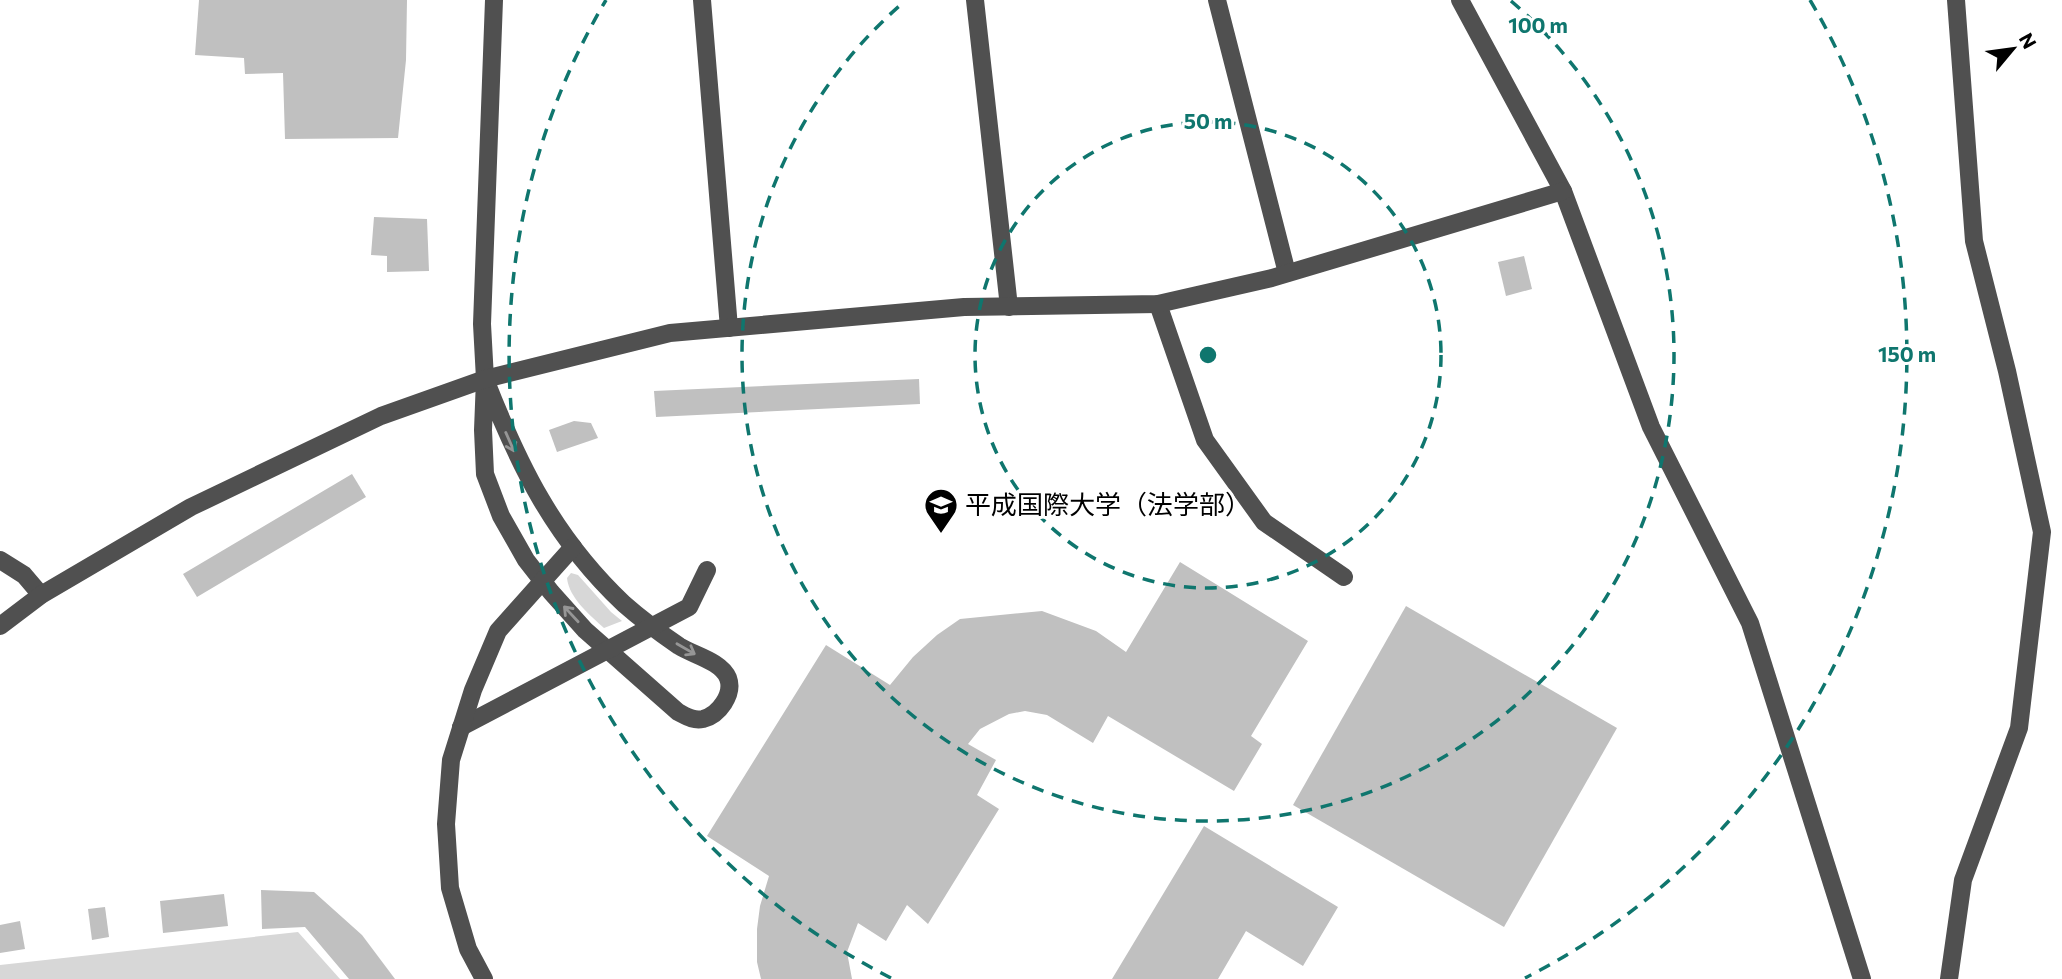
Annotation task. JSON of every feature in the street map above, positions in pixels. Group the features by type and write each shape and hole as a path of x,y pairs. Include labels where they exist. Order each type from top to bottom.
{"street":[{"path":"485,379 526,476 563,535 604,584 652,626 682,648 718,666 727,676 730,686 726,701 714,713 703,719 690,719 678,712 585,629 542,582 526,560 500,516 485,474 482,324 494,0"},
{"path":"702,0 729,328"},
{"path":"975,0 1009,307"},
{"path":"1217,0 1287,273"},
{"path":"1460,0 1563,191 1651,427 1750,623 1862,979"},
{"path":"1949,979 1963,880 2019,728 2042,532 2007,371 1974,241 1956,0"},
{"path":"0,626 41,595 191,507 381,416 485,379 670,334 964,307 1158,304 1287,273 1563,191"},
{"path":"1158,304 1205,440 1264,522 1344,577"},
{"path":"484,979 468,948 450,888 446,824 451,760 473,690 498,631 573,547"},
{"path":"0,560 24,575 41,595"},
{"path":"461,727 689,607 707,570"}],"shaded area":[{"path":"571,573 578,575 622,621 604,628 593,618 572,592 567,578"},
{"path":"298,932 340,979 0,979 0,965"}],"building":[{"path":"199,0 407,0 406,60 398,138 285,139 283,73 245,74 244,58 195,55"},
{"path":"374,217 427,219 429,271 387,272 387,256 371,255"},
{"path":"1524,256 1532,289 1506,296 1498,262"},
{"path":"919,379 920,404 656,417 654,391"},
{"path":"574,421 591,423 598,438 557,452 549,430"},
{"path":"352,474 366,497 197,597 183,574"},
{"path":"1180,562 1308,641 1251,736 1262,744 1234,791 1108,716 1093,743 1047,715 1025,711 1009,714 980,729 968,744 996,760 977,795 999,809 928,924 907,905 886,941 858,923 847,952 852,979 761,979 757,962 757,929 760,906 769,876 707,836 826,645 890,685 913,657 960,619 1042,611 1096,631 1126,652"},
{"path":"1406,606 1617,728 1504,927 1293,805"},
{"path":"1204,826 1338,907 1303,966 1246,931 1218,979 1112,979"},
{"path":"261,890 314,892 362,935 395,979 349,979 305,927 262,929"},
{"path":"224,894 228,926 163,933 160,901"},
{"path":"105,907 109,937 92,940 88,909"},
{"path":"20,921 25,949 0,953 0,925"}],"place":[{"name":"平成国際大学（法学部）","path":"941,535"}]}
